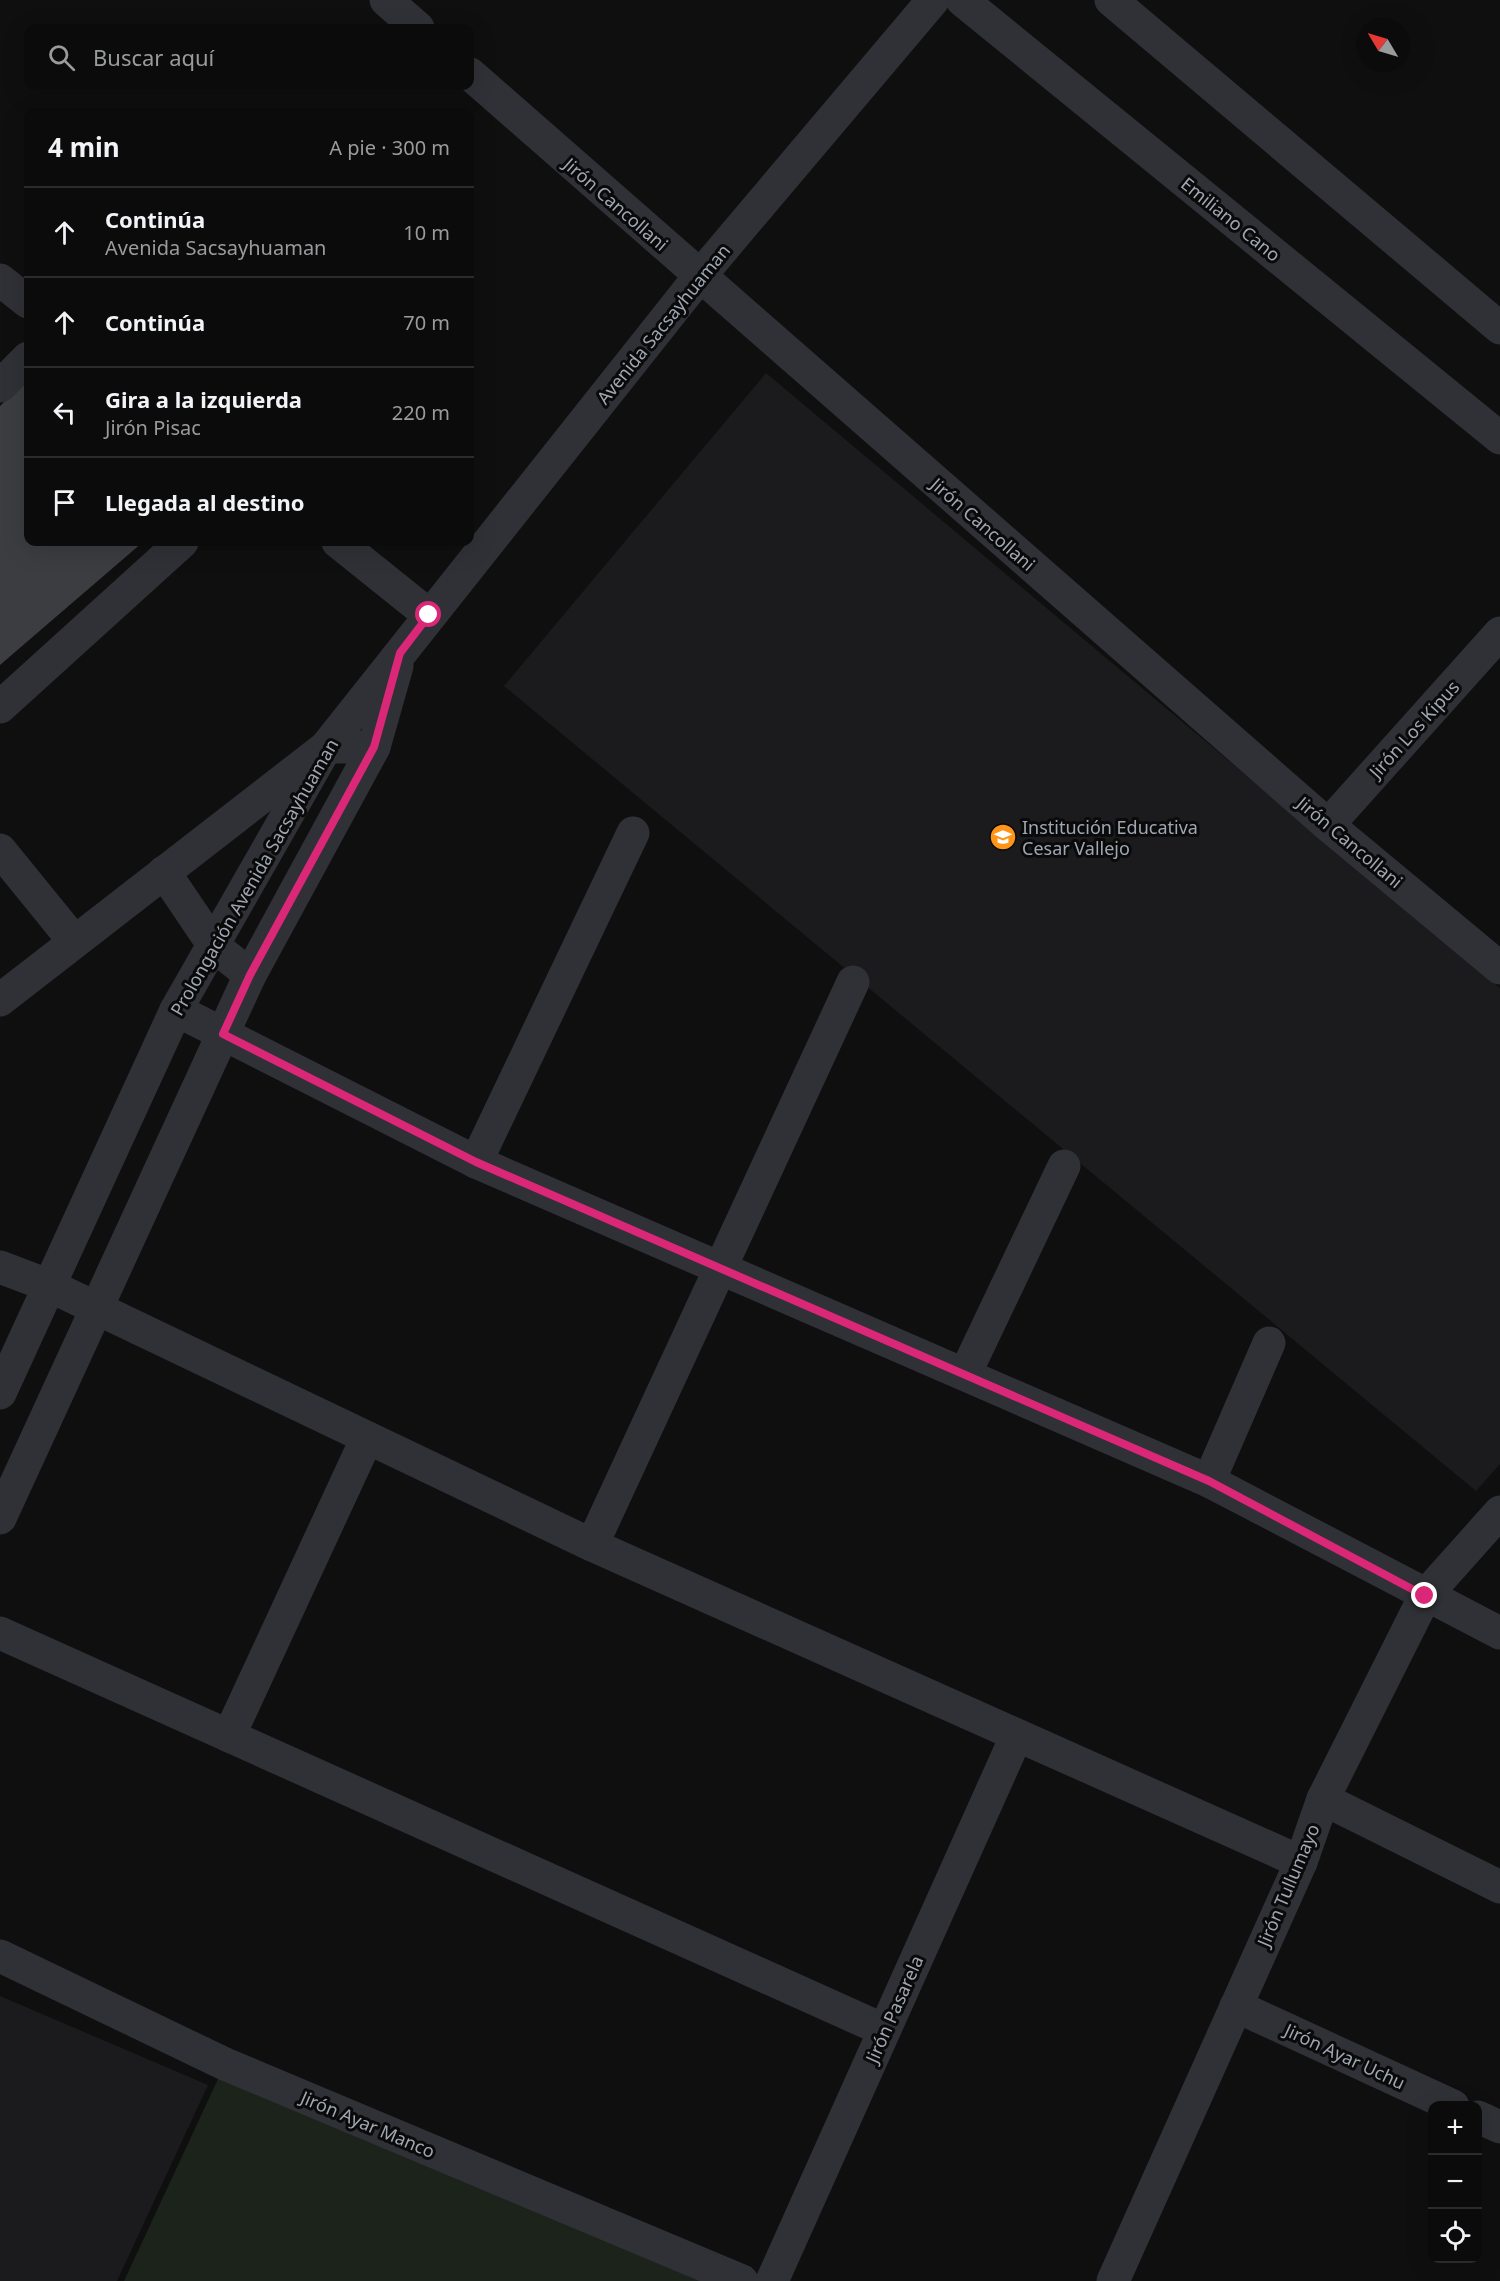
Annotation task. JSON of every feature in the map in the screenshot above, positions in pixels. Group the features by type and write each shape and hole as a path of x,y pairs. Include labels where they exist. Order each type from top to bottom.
{"street":[{"path":"386,0 413,24"},
{"name":"Avenida Sacsayhuaman","path":"400,653 699,277 933,0"},
{"name":"Emiliano Cano","path":"962,0 1500,438"},
{"path":"1112,0 1500,328"},
{"name":"Jirón Cancollani","path":"474,78 699,277 1329,825 1500,968"},
{"path":"0,280 24,299"},
{"path":"0,386 24,362"},
{"path":"0,708 178,546"},
{"path":"343,546 429,615"},
{"name":"Jirón Los Kipus","path":"1329,825 1500,633"},
{"path":"0,1518 250,975 374,747 400,653"},
{"name":"Prolongación Avenida Sacsayhuaman","path":"0,1393 176,1010 326,747 400,653"},
{"path":"0,1000 326,747 374,747"},
{"path":"476,1162 633,833"},
{"path":"0,850 74,941"},
{"path":"164,872 214,946 250,975"},
{"path":"592,1545 853,982"},
{"path":"176,1010 476,1162 1209,1481 1500,1634"},
{"path":"965,1374 1064,1166"},
{"path":"0,1267 50,1286 592,1545 1016,1737 1301,1862"},
{"path":"1209,1481 1269,1343"},
{"path":"229,1736 367,1438"},
{"name":"Jirón Tullumayo","path":"1113,2281 1301,1862 1323,1799 1425,1596 1500,1512"},
{"path":"0,1633 884,2030"},
{"name":"Jirón Pasarela","path":"772,2281 1016,1737"},
{"path":"1323,1799 1500,1887"},
{"name":"Jirón Ayar Manco","path":"0,1956 225,2064 742,2281"},
{"name":"Jirón Ayar Uchu","path":"1236,2006 1442,2101"},
{"path":"1482,2119 1500,2127"}],"shaded area":[{"name":"Institución Educativa Cesar Vallejo","path":"766,373 1500,988 1500,1464 1476,1491 504,686"},
{"path":"0,1996 208,2085 117,2281 0,2281"},
{"path":"225,2064 742,2281 124,2281"}],"building":[{"path":"24,383 24,546 138,546 0,665 0,406"}],"place":[{"name":"Institución Educativa Cesar Vallejo","path":"1003,837"}],"route":[{"path":"429,615 400,653 374,747 250,975 223,1034 476,1162 1209,1481 1425,1596"}]}
